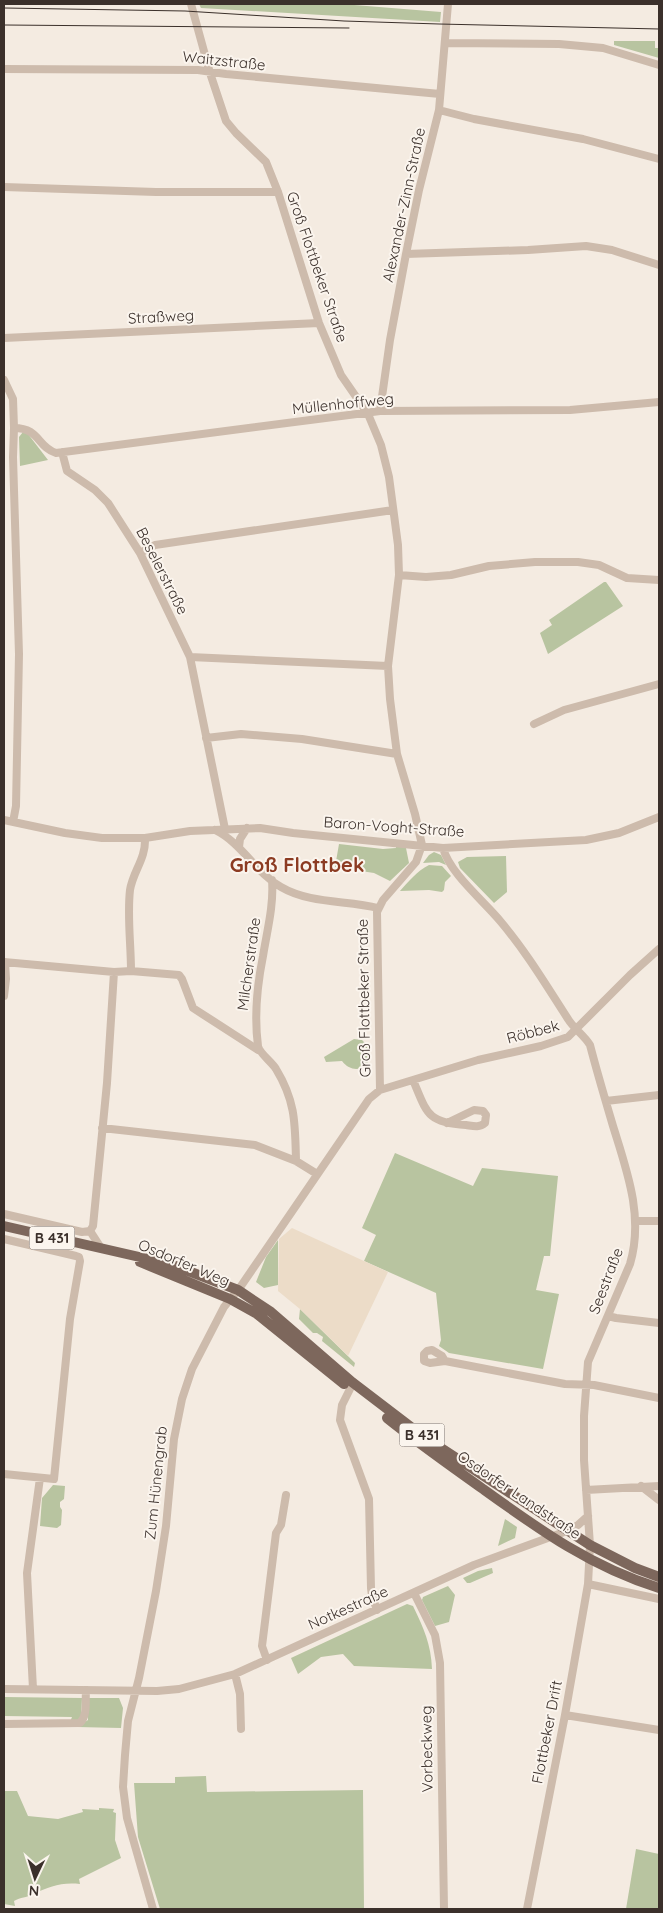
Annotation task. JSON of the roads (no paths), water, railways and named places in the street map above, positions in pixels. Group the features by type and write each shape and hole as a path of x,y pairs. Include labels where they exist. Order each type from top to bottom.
{"main road":[{"name":"Osdorfer Weg","path":"4,1226 170,1264 238,1290"},
{"name":"Osdorfer Weg","path":"126,1255 230,1299"},
{"name":"Osdorfer Landstraße","path":"238,1290 270,1312 394,1415 567,1531 635,1568 659,1577"},
{"name":"Osdorfer Landstraße","path":"230,1299 270,1323 426,1449 551,1537 590,1560 620,1574 659,1588"}],"street":[{"name":"Groß Flottbeker Straße","path":"191,4 210,73 226,121 266,162 278,192 319,323 342,376 368,414 381,446 389,477 398,545 399,575 388,666 397,754 416,814 422,845 420,856 378,908 376,929 380,1012 380,1090 369,1099 238,1290"},
{"name":"Alexander-Zinn-Straße","path":"380,411 390,340 406,254 419,190 439,110 448,4"},
{"path":"446,43 559,44 603,48 659,65"},
{"name":"Waitzstraße","path":"4,69 198,70 210,73 440,94"},
{"path":"439,110 474,119 583,139 659,159"},
{"path":"4,188 156,192 278,192"},
{"path":"406,254 586,246 612,250 659,265"},
{"name":"Straßweg","path":"4,338 319,323"},
{"path":"4,380 13,399 19,654 16,806 13,822"},
{"name":"Müllenhoffweg","path":"62,452 380,411 570,410 659,402"},
{"path":"14,428 23,428 34,433 47,448 56,453 62,452"},
{"name":"Beselerstraße","path":"62,452 67,471 95,490 108,503 140,552 190,657 225,829"},
{"path":"4,457 13,457"},
{"path":"140,552 155,545 393,510"},
{"path":"399,575 426,577 451,575 489,566 534,562 578,562 599,565 627,578 659,580"},
{"path":"190,657 388,666"},
{"path":"534,724 564,710 659,684"},
{"path":"206,738 241,734 302,739 397,754"},
{"name":"Baron-Voght-Straße","path":"4,820 82,836 109,839 145,838 190,831 264,828 293,833 443,848 586,840 619,833 659,817"},
{"path":"239,847 240,839 247,828"},
{"path":"213,830 226,836 272,880 286,890 311,897 378,908"},
{"path":"131,971 130,891 145,852 145,838"},
{"name":"Seestraße","path":"443,848 450,864 500,920 527,954 569,1022 585,1037 590,1045 630,1181 636,1221 633,1253 588,1362 585,1384 586,1490 590,1560"},
{"name":"Milcherstraße","path":"258,1050 255,1015 269,925 272,880"},
{"name":"Röbbek","path":"380,1090 478,1060 541,1046 568,1037 577,1030 616,988 659,949"},
{"path":"4,996 6,980 4,962 180,976 193,1008 258,1050 276,1067 293,1107 296,1160"},
{"path":"90,1232 93,1226 107,1083 114,972"},
{"path":"413,1080 427,1112 447,1123"},
{"path":"606,1101 659,1095"},
{"path":"102,1128 255,1145 296,1160 317,1174"},
{"path":"4,1214 82,1232 90,1232"},
{"path":"636,1221 659,1221"},
{"path":"90,1232 101,1248"},
{"path":"4,1239 80,1257 70,1319 54,1479 4,1474"},
{"name":"Zum Hünengrab","path":"135,1691 156,1591 166,1526 174,1439 182,1399 192,1369 217,1320 238,1290"},
{"path":"608,1316 659,1324"},
{"path":"445,1361 565,1384 585,1384 659,1398"},
{"path":"350,1389 342,1405 340,1420 369,1499 371,1588 377,1610"},
{"path":"33,1689 27,1573 40,1478"},
{"path":"641,1486 659,1500"},
{"path":"586,1490 659,1486"},
{"path":"266,1660 262,1646 276,1533 281,1525 286,1495"},
{"path":"567,1531 578,1525 588,1516"},
{"name":"Notkestraße","path":"4,1689 135,1691 179,1689 235,1674 474,1565 567,1531"},
{"name":"Flottbeker Drift","path":"527,1909 565,1715 588,1584 590,1560"},
{"path":"588,1584 659,1599"},
{"name":"Vorbeckweg","path":"414,1593 435,1635 440,1663 444,1909"},
{"path":"235,1674 240,1694 241,1729"},
{"path":"4,1724 80,1724 84,1718 86,1690"},
{"path":"135,1691 128,1721 123,1779 125,1810 131,1839 152,1909"},
{"path":"565,1715 659,1730"}],"tram line":[{"path":"4,8 185,11 344,21 659,29"},
{"path":"4,25 349,28"}],"district":[{"name":"Groß Flottbek","path":"297,865"}]}
